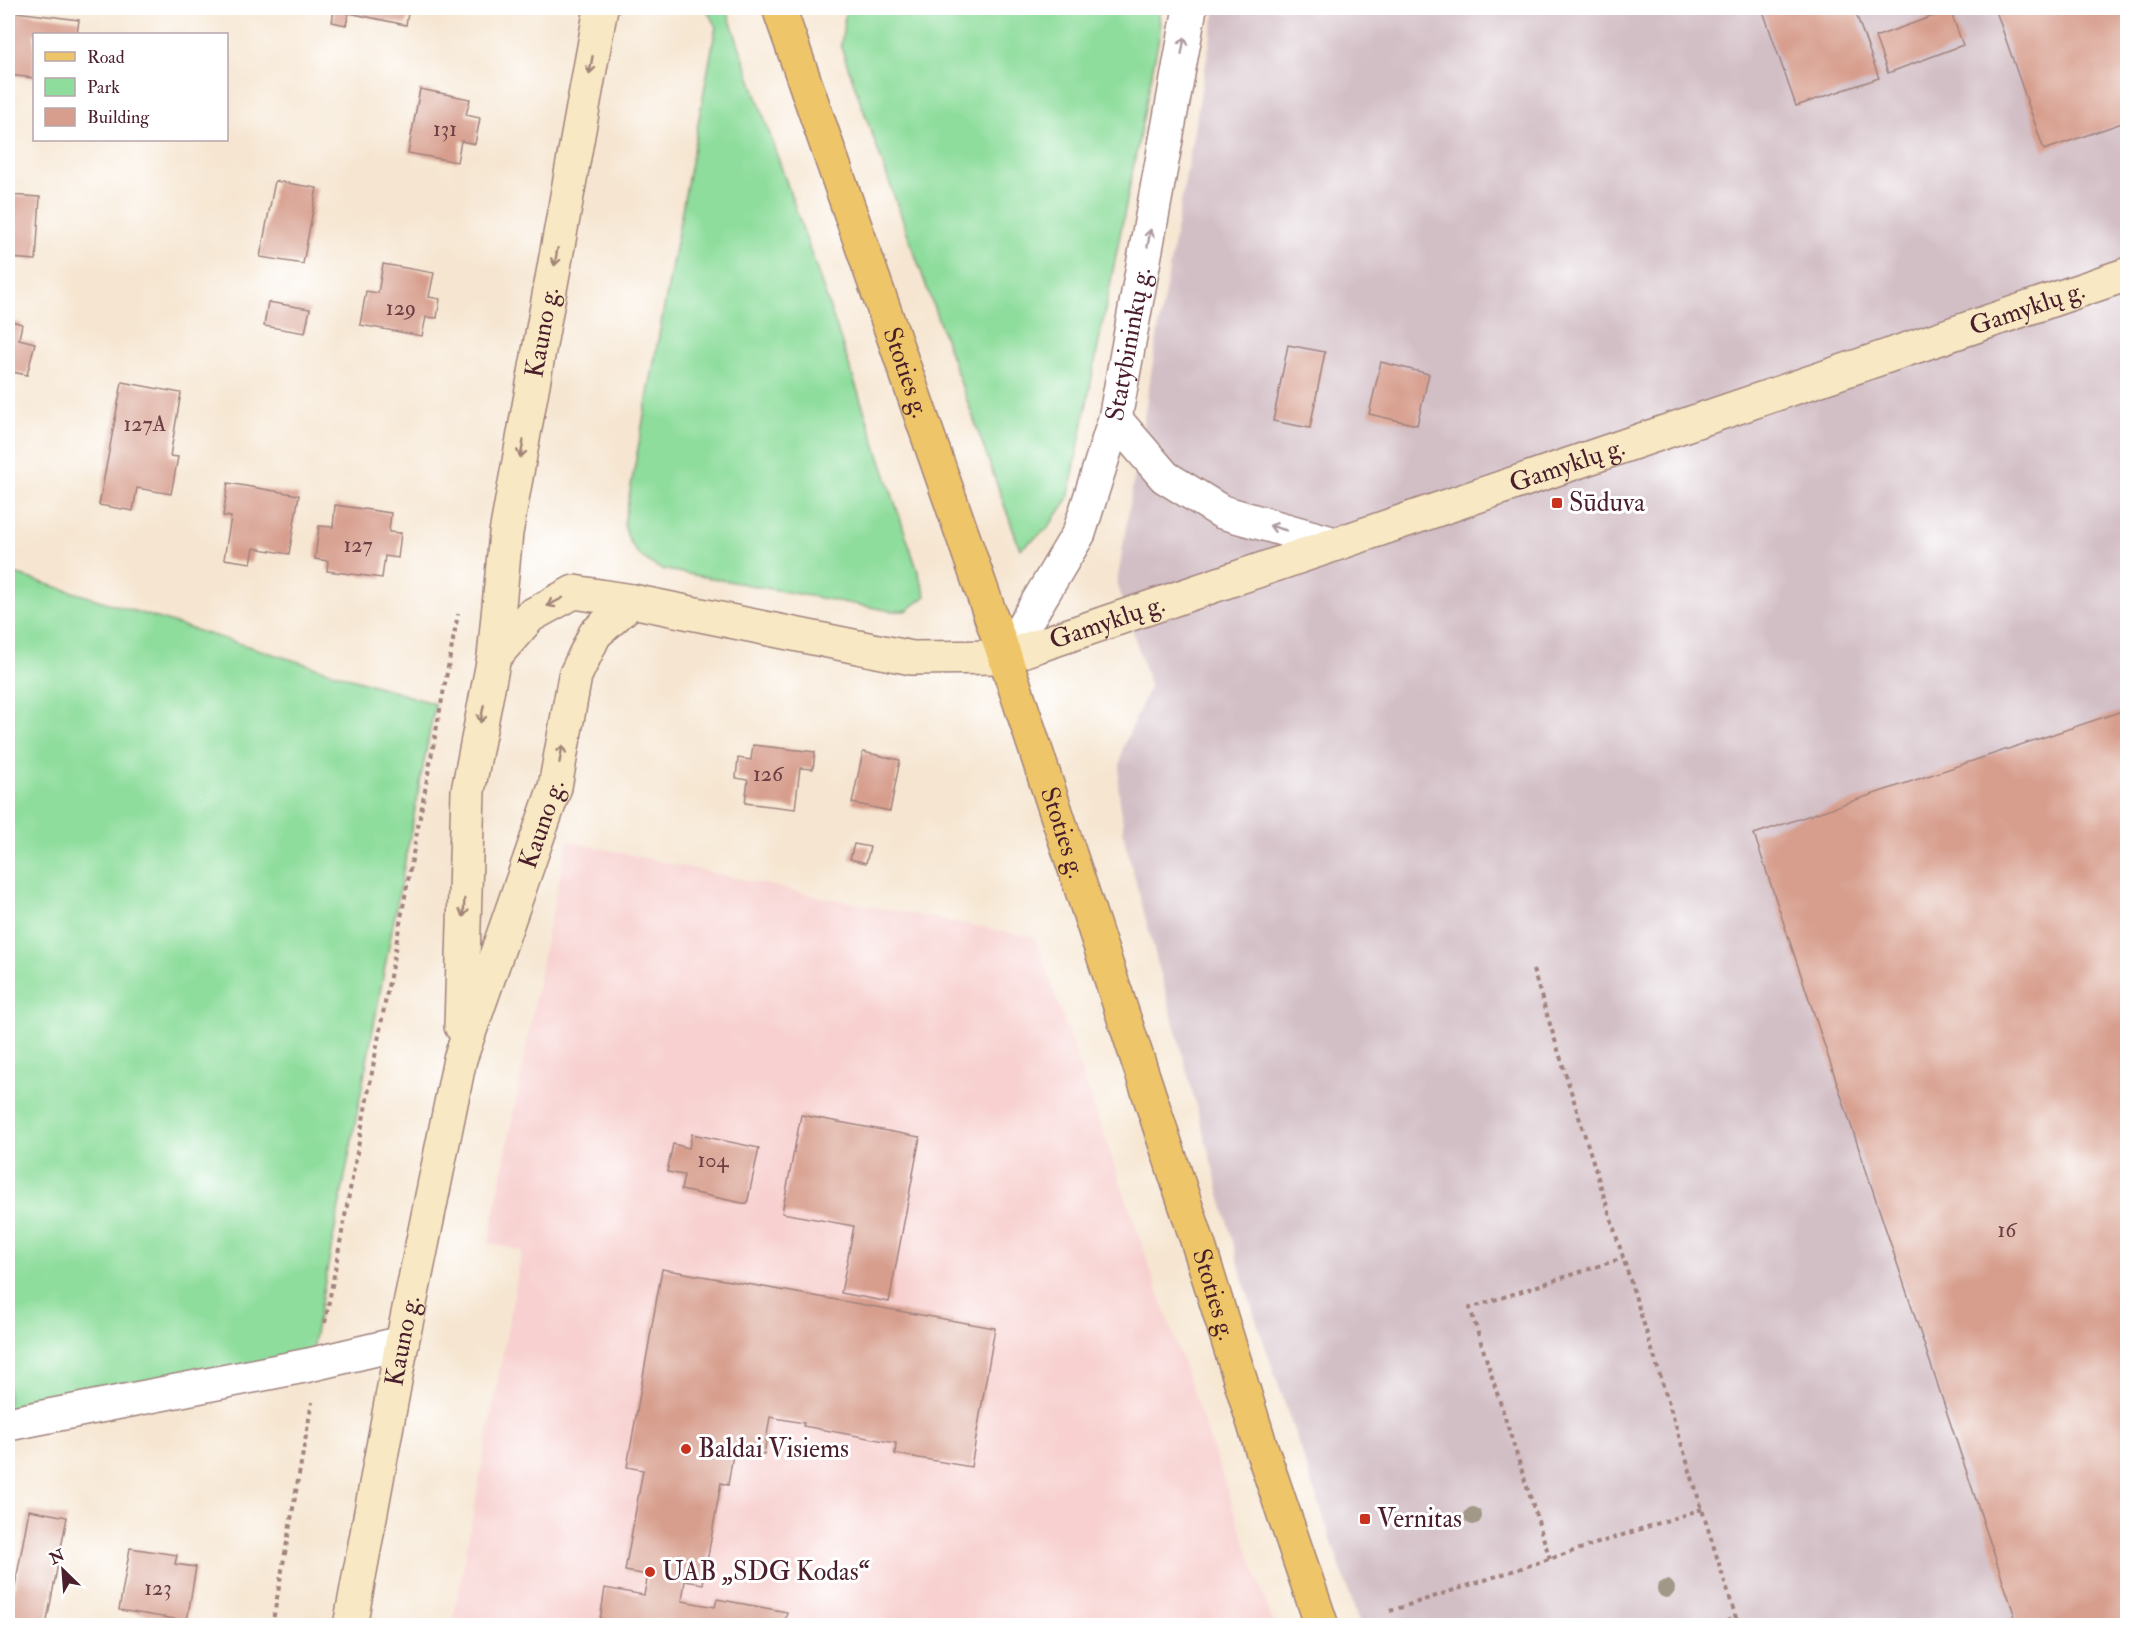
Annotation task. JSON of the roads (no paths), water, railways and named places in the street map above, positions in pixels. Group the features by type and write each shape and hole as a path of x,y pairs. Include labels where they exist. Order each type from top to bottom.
{"main road":[{"name":"Kauno g.","path":"460,1059 468,791 494,657 507,533 601,8"},
{"name":"Stoties g.","path":"779,8 1005,657 1198,1243 1261,1447 1322,1626"},
{"name":"Gamyklų g.","path":"1005,657 2127,274"},
{"path":"494,657 530,616 574,592 632,601 912,658 1005,657"},
{"name":"Kauno g.","path":"350,1626 402,1343 460,1059 555,787 575,676 595,634 632,601"}],"street":[{"name":"Statybininkų g.","path":"1005,657 1079,533 1115,419 1190,8"},
{"path":"1115,419 1165,477 1222,512 1335,544"},
{"path":"8,1424 318,1364 402,1343"}],"place":[{"name":"Sūduva","path":"1557,503"},
{"name":"Baldai Visiems","path":"686,1449"},
{"name":"Vernitas","path":"1365,1519"},
{"name":"UAB „SDG Kodas“","path":"650,1572"}]}
